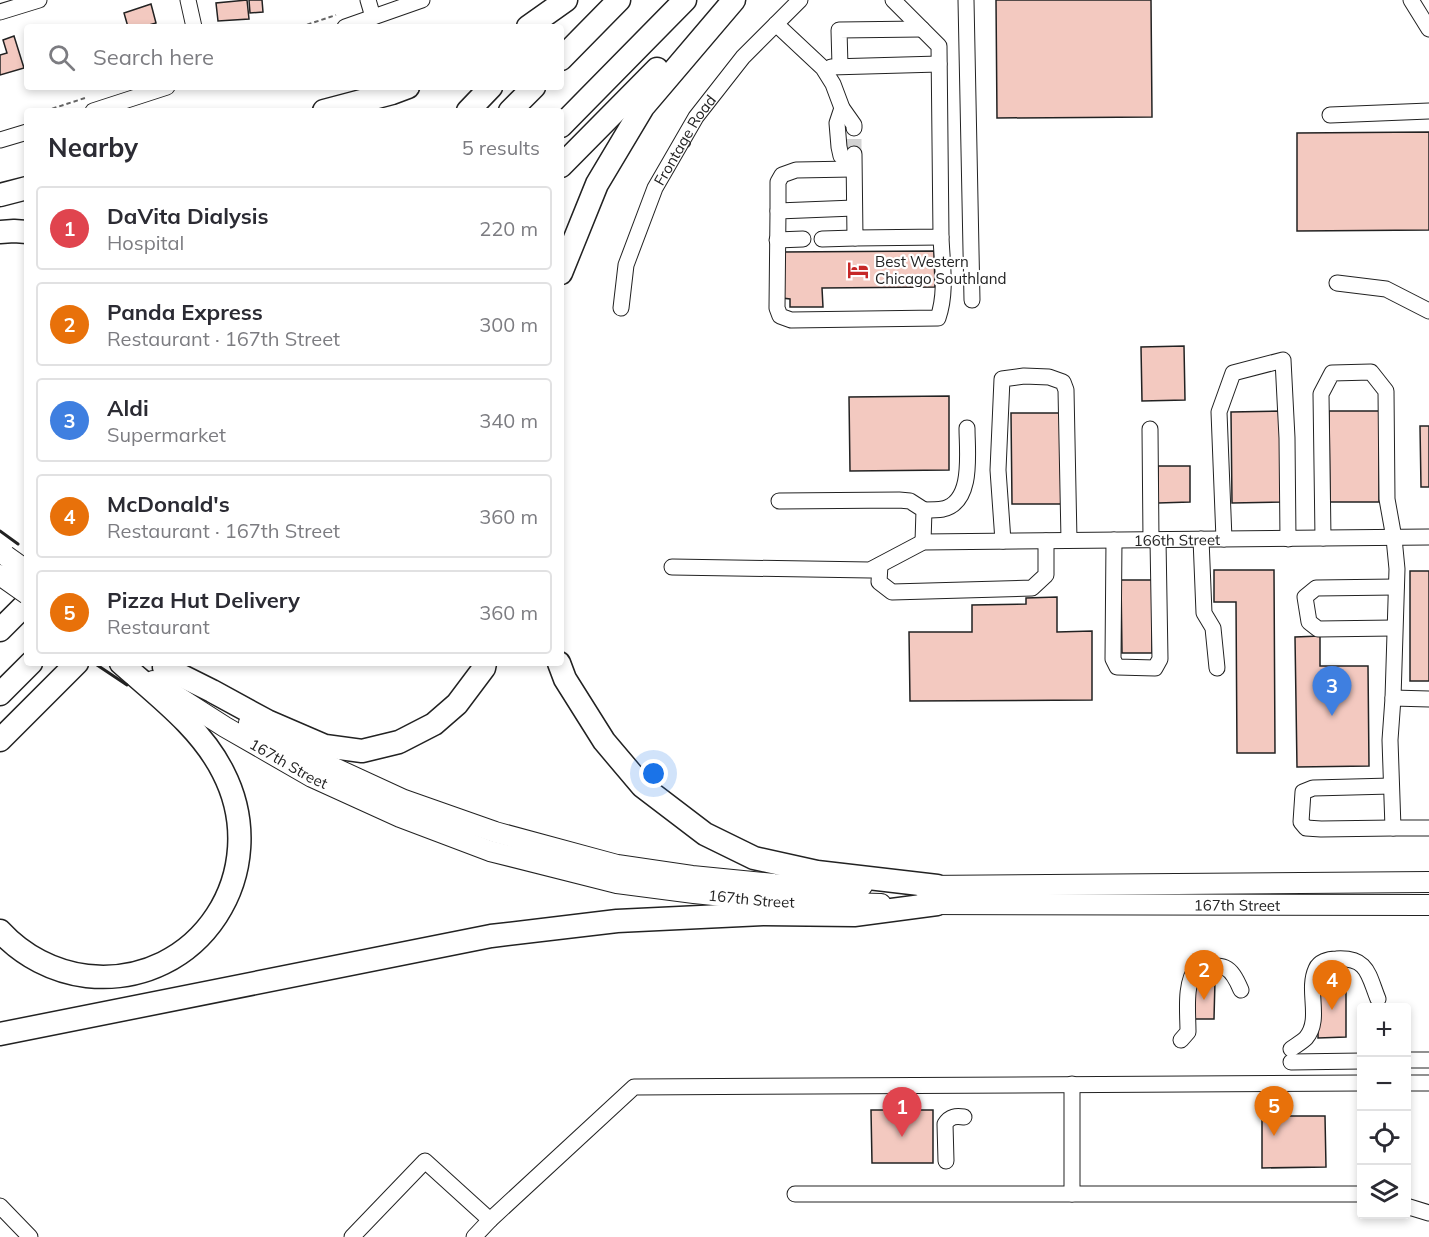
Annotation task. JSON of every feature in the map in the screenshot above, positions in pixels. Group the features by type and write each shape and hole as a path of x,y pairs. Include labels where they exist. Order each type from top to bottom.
{"highway":[{"path":"532,24 566,0"},
{"path":"552,24 575,0"},
{"path":"564,56 619,0"},
{"path":"564,123 685,0"},
{"path":"564,163 729,0"},
{"path":"564,266 597,184 643,107 734,0"},
{"path":"335,108 400,90"},
{"path":"471,108 488,90"},
{"path":"513,108 531,90"},
{"path":"0,195 24,189"},
{"path":"0,232 24,232"},
{"path":"0,586 8,561"},
{"path":"0,630 24,606"},
{"path":"0,694 28,666"},
{"path":"0,740 74,666"},
{"path":"0,931 9,941 30,956 58,969 73,974 94,976 128,974 159,965 186,949 215,919 226,900 237,868 240,840 234,798 223,772 206,745 184,720 126,666"},
{"path":"162,666 267,721 325,746 362,751 399,742 434,724 457,704 484,666"},
{"path":"560,666 565,680 604,741 642,786 705,834 765,861 937,895"},
{"path":"0,752 27,723 37,703"},
{"path":"0,1034 491,936 617,921 763,914 855,915 937,895"}],"main road":[{"path":"8,561 24,569"},
{"path":"8,561 24,589"},
{"name":"167th Street","path":"128,666 225,727 312,777 400,817 490,851 617,883 772,901 869,904 937,895 1429,882"},
{"name":"167th Street","path":"161,666 229,712 317,760 404,800 495,832 617,865 692,876 774,884 867,886 937,895 1429,905"}],"street":[{"path":"0,12 39,0"},
{"path":"188,0 193,24"},
{"path":"368,0 373,17"},
{"path":"353,24 422,0"},
{"name":"Frontage Road","path":"621,308 626,265 655,188 696,117 743,57 800,0"},
{"path":"854,162 796,170 783,175 778,183 777,308 780,316 791,320 938,318 943,290 939,46 893,0"},
{"path":"966,0 972,300"},
{"path":"1411,0 1429,29"},
{"path":"776,24 823,68 854,128"},
{"path":"840,66 839,30 922,29"},
{"path":"823,68 939,64"},
{"path":"89,105 154,90"},
{"path":"842,108 837,123 838,147 840,156 854,162"},
{"path":"1330,115 1429,111"},
{"path":"0,140 24,133"},
{"path":"854,162 855,238"},
{"path":"778,211 854,208"},
{"path":"822,239 941,237"},
{"path":"777,240 803,239"},
{"path":"1337,283 1386,290 1429,311"},
{"path":"1224,539 1219,412 1233,373 1283,360 1287,438 1288,539"},
{"path":"1323,538 1321,394 1332,373 1371,372 1386,391 1387,499 1397,569 1390,740 1392,828"},
{"path":"1003,541 998,470 1002,379 1024,376 1049,377 1063,382 1066,390 1069,540"},
{"path":"779,501 899,500 910,501 924,510 944,509 958,501 967,478 967,428"},
{"path":"1114,540 1113,659 1117,667 1155,668 1160,659 1150,429"},
{"path":"672,567 870,570 924,542 924,510"},
{"name":"166th Street","path":"924,542 1429,537"},
{"path":"1201,540 1204,613 1213,628 1217,668"},
{"path":"880,565 879,582 892,591 1032,588 1046,575 1046,541"},
{"path":"1394,628 1318,629 1309,622 1305,597 1316,588 1396,587"},
{"path":"1392,699 1429,699"},
{"path":"1391,786 1313,788 1303,792 1301,822 1306,828 1320,829 1429,828"},
{"path":"1357,1061 1291,1055 1306,1037 1313,1024 1312,983 1316,968 1332,959 1357,960 1366,970 1378,999"},
{"path":"1181,1040 1188,1032 1189,983 1191,974 1197,967 1226,967 1234,973 1241,990"},
{"path":"1411,1059 1429,1060"},
{"path":"474,1237 634,1087 1357,1083"},
{"path":"1411,1083 1429,1083"},
{"path":"1072,1084 1072,1194"},
{"path":"946,1161 945,1124 954,1116 964,1117"},
{"path":"352,1237 425,1161 490,1220"},
{"path":"795,1194 1357,1194"},
{"path":"0,1206 30,1237"},
{"path":"1411,1207 1429,1213"}],"path":[{"path":"67,108 89,105"}],"building":[{"path":"247,0 249,19 218,21 216,3"},
{"path":"249,0 262,0 263,12 250,13"},
{"path":"996,0 1151,0 1152,117 997,118"},
{"path":"151,4 156,23 127,24 124,13"},
{"path":"14,36 24,68 0,75 0,55 7,53 3,40"},
{"path":"1429,132 1429,230 1297,231 1297,133"},
{"name":"Best Western Chicago Southland","path":"934,251 935,287 822,288 823,307 790,307 790,299 782,298 781,252"},
{"path":"1184,346 1185,400 1142,401 1141,347"},
{"path":"949,396 949,470 850,471 849,397"},
{"path":"1280,411 1281,502 1232,503 1231,412"},
{"path":"1329,411 1379,411 1379,502 1330,502"},
{"path":"1011,413 1060,413 1061,504 1012,504"},
{"path":"1420,426 1429,426 1429,487 1421,487"},
{"path":"1158,466 1190,466 1190,502 1158,503"},
{"path":"1214,570 1274,570 1275,753 1237,753 1236,602 1214,602"},
{"path":"1410,571 1429,571 1429,681 1410,681"},
{"path":"1121,580 1152,580 1152,653 1122,653"},
{"path":"1057,597 1057,632 1092,631 1092,700 910,701 909,632 972,632 972,605 1026,604 1026,598"},
{"path":"1320,636 1320,666 1368,666 1369,766 1297,767 1295,637"},
{"path":"1330,979 1346,979 1346,1037 1318,1038 1318,983 1331,983"},
{"path":"1193,980 1215,980 1214,1019 1193,1019"},
{"path":"871,1110 933,1110 933,1163 872,1163"},
{"path":"1262,1116 1325,1116 1326,1167 1262,1168"}],"tunnel":[{"path":"854,128 854,154"}],"wall":[{"path":"0,531 18,544"},
{"path":"98,666 127,685"}],"place":[{"name":"Best Western Chicago Southland","path":"858,270"},
{"name":"Aldi","path":"1332,716"},
{"name":"Panda Express","path":"1204,1000"},
{"name":"McDonald's","path":"1332,1010"},
{"name":"Pizza Hut Delivery","path":"1274,1136"},
{"name":"DaVita Dialysis","path":"902,1137"}]}
